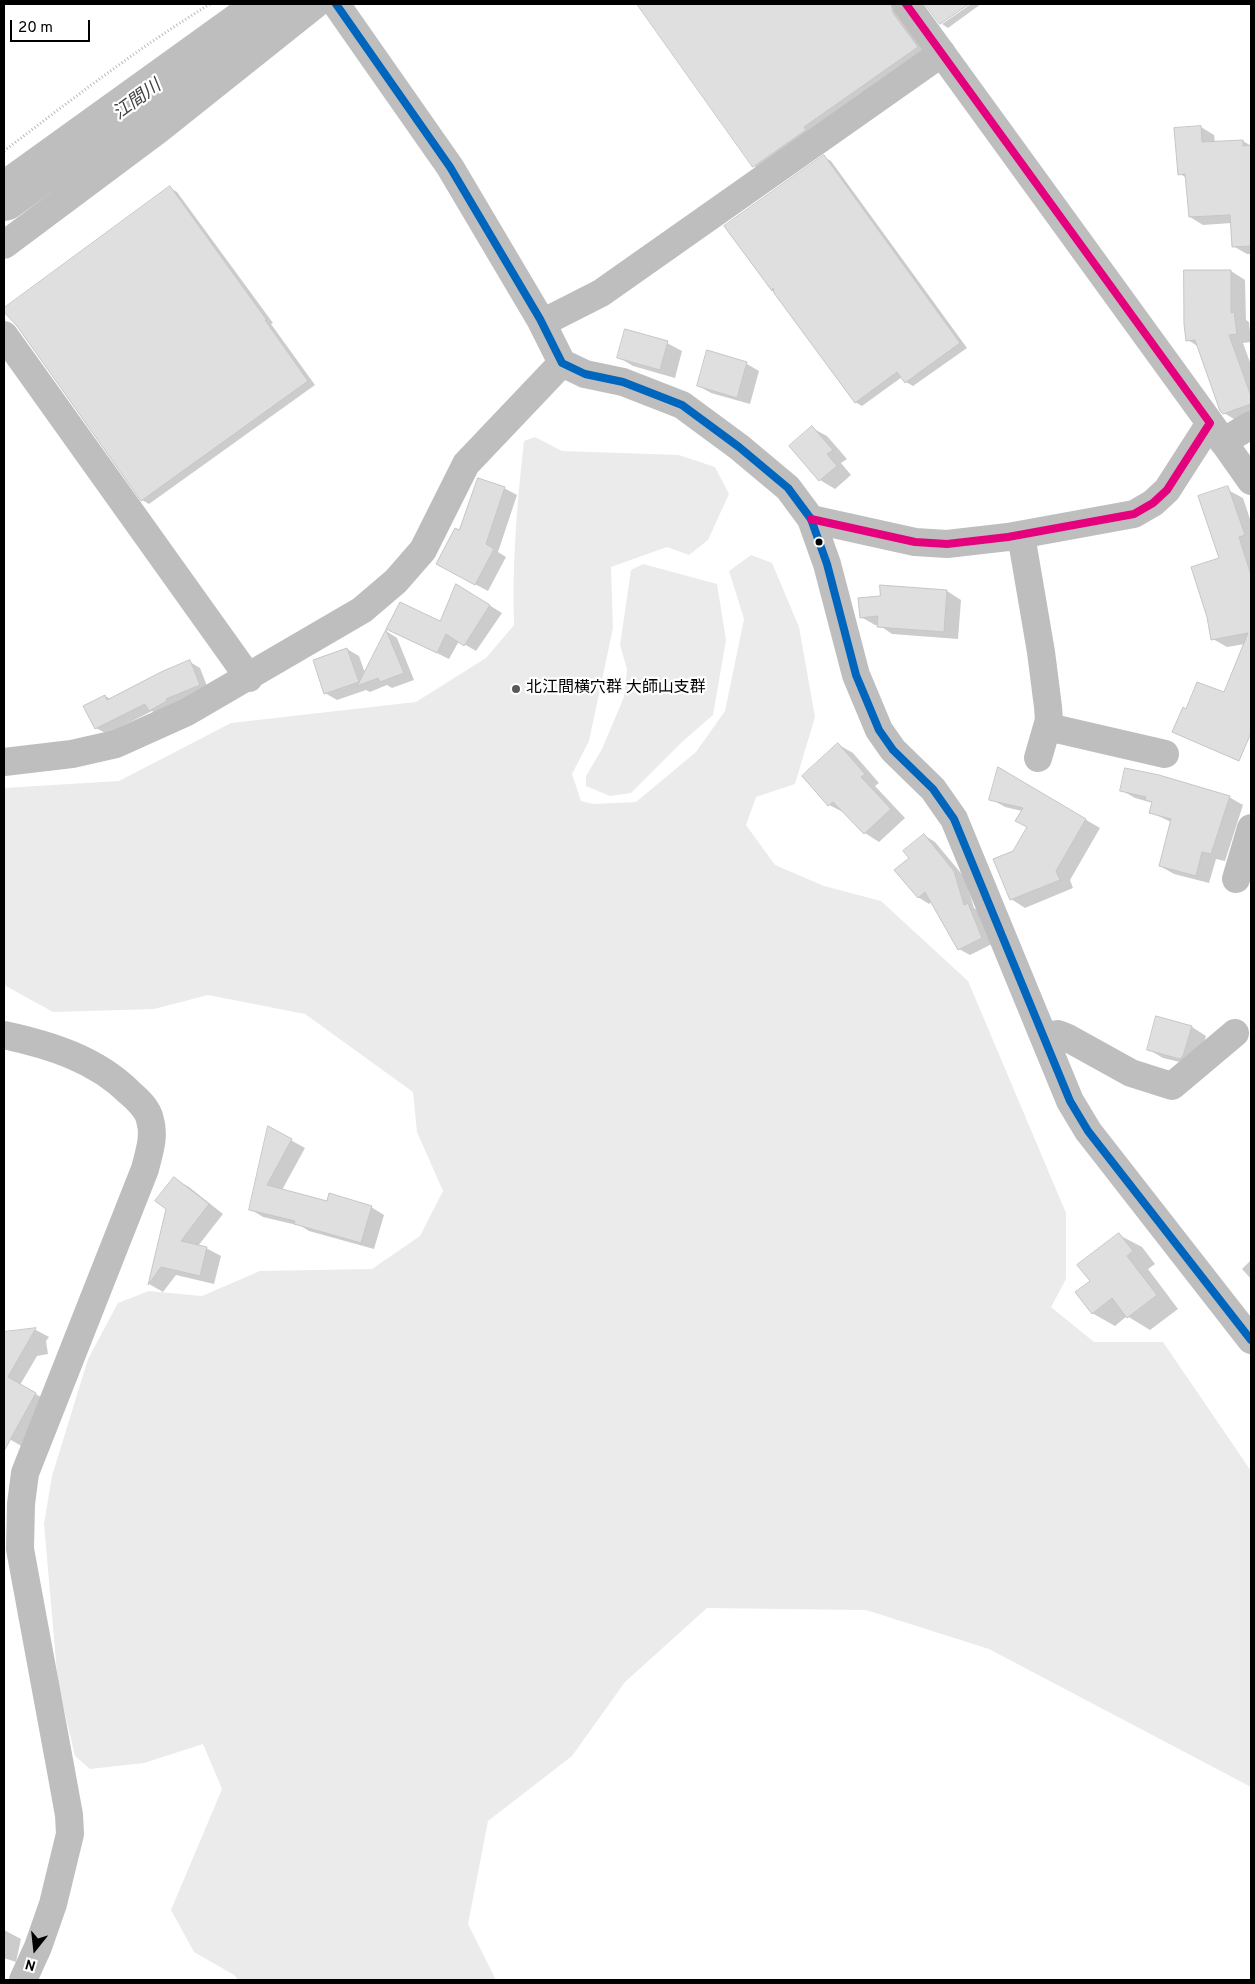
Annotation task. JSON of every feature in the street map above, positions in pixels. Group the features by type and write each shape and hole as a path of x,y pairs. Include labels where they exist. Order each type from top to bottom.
{"street":[{"path":"4,245 158,130 316,4"},
{"path":"336,4 450,167 542,323 562,364 585,374 623,382 682,405 739,447 788,488 811,519 827,564 856,675 879,730 893,750 933,789 954,819 1070,1101 1088,1131 1251,1340"},
{"path":"906,4 1251,481"},
{"path":"542,323 601,293 942,53"},
{"path":"4,335 249,678"},
{"path":"4,762 72,754 116,744 187,712 249,678 362,610 396,581 423,550 466,464 562,364"},
{"path":"811,519 915,542 947,544 1021,535 1134,514 1153,503 1167,490 1216,432 1251,426"},
{"path":"1021,535 1041,652 1049,720 1038,758"},
{"path":"1048,727 1165,754"},
{"path":"1236,879 1251,828"},
{"path":"1044,1036 1058,1034 1066,1037 1131,1073 1172,1086 1235,1033"},
{"path":"4,1035 78,1056 115,1078 141,1103 150,1120 152,1145 145,1169 25,1473 21,1504 20,1549 63,1780 70,1834 53,1904 38,1947 23,1980"}],"path":[{"path":"4,151 100,78 178,23 210,4"}],"shaded area":[{"path":"535,437 562,451 679,455 715,467 729,494 708,540 689,555 667,547 611,567 613,628 589,741 572,774 581,801 593,804 636,802 696,752 725,711 744,619 729,571 751,555 772,563 799,627 815,717 795,784 756,797 746,825 775,865 824,886 881,901 968,981 1066,1213 1066,1279 1051,1307 1094,1342 1163,1342 1251,1471 1251,1787 989,1649 866,1610 707,1608 625,1682 572,1756 488,1821 468,1924 496,1980 239,1980 234,1975 194,1952 171,1910 222,1789 203,1744 144,1763 90,1769 75,1756 58,1684 44,1524 52,1476 88,1359 118,1303 149,1291 202,1296 260,1271 372,1269 420,1236 443,1191 417,1132 413,1092 305,1014 208,995 154,1009 53,1012 4,985 4,788 119,781 231,723 416,702 486,658 514,625 516,533 524,441"},
{"path":"643,564 717,584 726,640 713,715 683,741 631,793 610,796 586,786 586,776 602,749 624,697 627,669 620,645 631,570"}],"building":[{"path":"637,4 891,4 893,13 918,47 804,127 806,130 753,167"},
{"path":"925,4 969,4 940,24"},
{"path":"1201,126 1202,142 1243,140 1243,146 1251,145 1251,246 1232,247 1230,215 1189,217 1185,174 1178,175 1174,128"},
{"path":"824,155 960,343 905,383 897,372 855,403 774,293 773,288 772,291 724,226"},
{"path":"170,186 266,319 308,381 141,501 17,326 4,312 4,308"},
{"path":"1184,270 1231,270 1231,313 1234,312 1237,334 1229,335 1251,396 1251,404 1223,414 1220,411 1195,340 1186,341 1184,324"},
{"path":"625,329 668,341 660,370 617,358"},
{"path":"707,350 747,362 737,398 697,386"},
{"path":"812,426 833,450 827,454 837,466 819,481 789,446"},
{"path":"478,478 505,487 486,544 494,549 475,585 436,564 455,528 459,530"},
{"path":"1228,486 1245,535 1239,537 1251,575 1251,733 1239,761 1172,732 1183,707 1186,709 1197,682 1224,692 1248,633 1211,640 1207,617 1191,567 1219,558 1198,496"},
{"path":"456,584 490,605 464,646 446,634 437,653 386,629 400,602 440,621"},
{"path":"880,585 947,590 944,632 877,627 878,616 860,618 858,598 880,596"},
{"path":"386,630 404,673 380,682 378,678 357,686"},
{"path":"347,648 359,682 324,694 313,660"},
{"path":"190,660 200,685 166,699 167,701 149,711 145,704 95,729 83,706 105,695 107,700 161,672"},
{"path":"838,743 865,774 861,777 891,809 864,834 833,802 828,806 802,776"},
{"path":"998,767 1086,819 1056,871 1060,880 1010,900 993,859 1013,851 1027,827 1015,821 1023,808 989,800"},
{"path":"1125,768 1159,775 1230,796 1211,854 1202,852 1196,876 1159,866 1171,819 1149,813 1152,802 1145,800 1146,797 1120,791"},
{"path":"924,834 954,871 964,905 968,903 982,938 958,950 925,892 918,898 894,870 909,858 903,851"},
{"path":"1156,1016 1192,1026 1183,1056 1180,1059 1147,1050"},
{"path":"268,1126 292,1139 267,1185 327,1201 329,1193 372,1206 361,1243 294,1224 295,1221 249,1210"},
{"path":"174,1177 209,1204 181,1241 207,1247 200,1276 161,1267 148,1285 166,1209 155,1201"},
{"path":"1119,1233 1133,1251 1127,1256 1157,1295 1127,1318 1112,1298 1092,1314 1075,1292 1090,1281 1077,1265"},
{"path":"36,1328 8,1377 36,1393 4,1451 4,1332"}],"waterway":[{"name":"江間川","path":"4,197 272,4"}],"transit line":[{"path":"336,4 450,167 540,319 562,363 585,374 623,382 682,405 739,447 788,488 811,519 827,564 856,675 879,730 893,750 933,789 954,819 1070,1101 1088,1131 1251,1340"},
{"path":"811,519 915,542 947,544 1008,537 1134,514 1153,503 1167,490 1210,423 906,4"}],"place":[{"name":"北江間横穴群 大師山支群","path":"516,689"}]}
